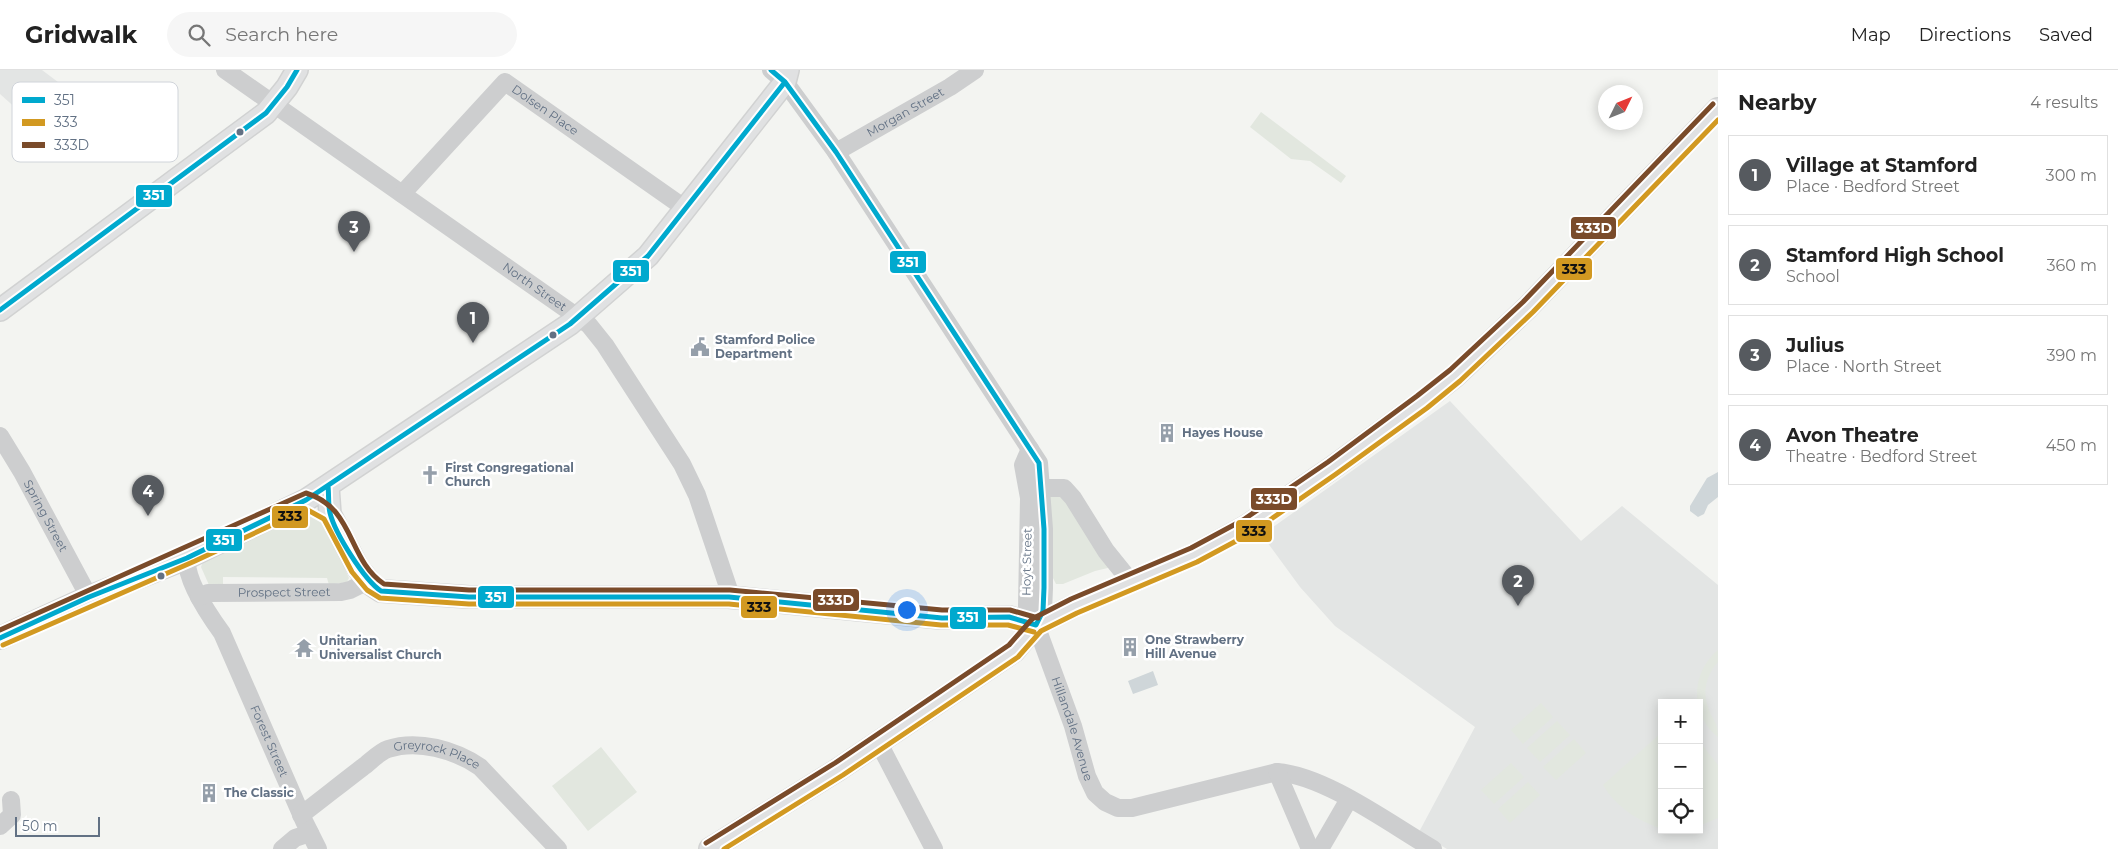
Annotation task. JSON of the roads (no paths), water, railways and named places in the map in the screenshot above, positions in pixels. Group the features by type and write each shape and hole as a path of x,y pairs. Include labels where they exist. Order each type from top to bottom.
{"main road":[{"path":"0,310 266,113 287,88 296,70"},
{"path":"0,638 89,597 187,558 306,500 579,317 648,256 686,210 782,74"},
{"path":"710,849 880,741 1014,651 1036,625 1194,555 1246,526 1332,468 1455,376 1528,307 1718,108"},
{"path":"328,486 330,514 358,568 370,583 381,591 469,597 729,597 942,618 1010,617 1036,625"},
{"path":"306,500 330,514"}],"street":[{"name":"North Street","path":"225,70 589,325 605,344 682,464 697,495 729,597"},
{"name":"Morgan Street","path":"836,152 950,87 975,70"},
{"name":"Hoyt Street","path":"782,74 836,152 1039,464 1044,529 1044,588 1043,611 1036,625"},
{"name":"Dolsen Place","path":"402,194 505,82 686,210"},
{"name":"Spring Street","path":"0,436 22,472 89,597"},
{"name":"Hoyt Street","path":"1030,449 1023,464 1029,498 1027,606 1036,625"},
{"path":"1041,488 1064,488 1073,498 1106,551 1131,582"},
{"name":"Forest Street","path":"187,558 195,565 204,595 301,815 318,849"},
{"name":"Prospect Street","path":"204,595 341,592 370,583"},
{"name":"Hillandale Avenue","path":"1036,625 1073,726 1087,776 1095,793 1105,802 1118,808 1132,808 1278,772 1306,776 1433,849"},
{"path":"880,741 884,753 934,849"},
{"name":"Greyrock Place","path":"301,815 386,750 404,746 429,747 449,751 480,767 558,849"},
{"path":"1278,772 1310,849"},
{"path":"1320,849 1349,799"},
{"path":"0,826 12,815 11,800"},
{"path":"282,849 295,838 310,832"}],"place":[{"name":"Julius","path":"354,252"},
{"name":"Village at Stamford","path":"473,343"},
{"name":"Stamford Police Department","path":"700,347"},
{"name":"Hayes House","path":"1167,433"},
{"name":"First Congregational Church","path":"430,475"},
{"name":"Avon Theatre","path":"148,516"},
{"name":"Stamford High School","path":"1518,606"},
{"name":"One Strawberry Hill Avenue","path":"1130,647"},
{"name":"Unitarian Universalist Church","path":"304,648"},
{"name":"The Classic","path":"209,793"}]}
